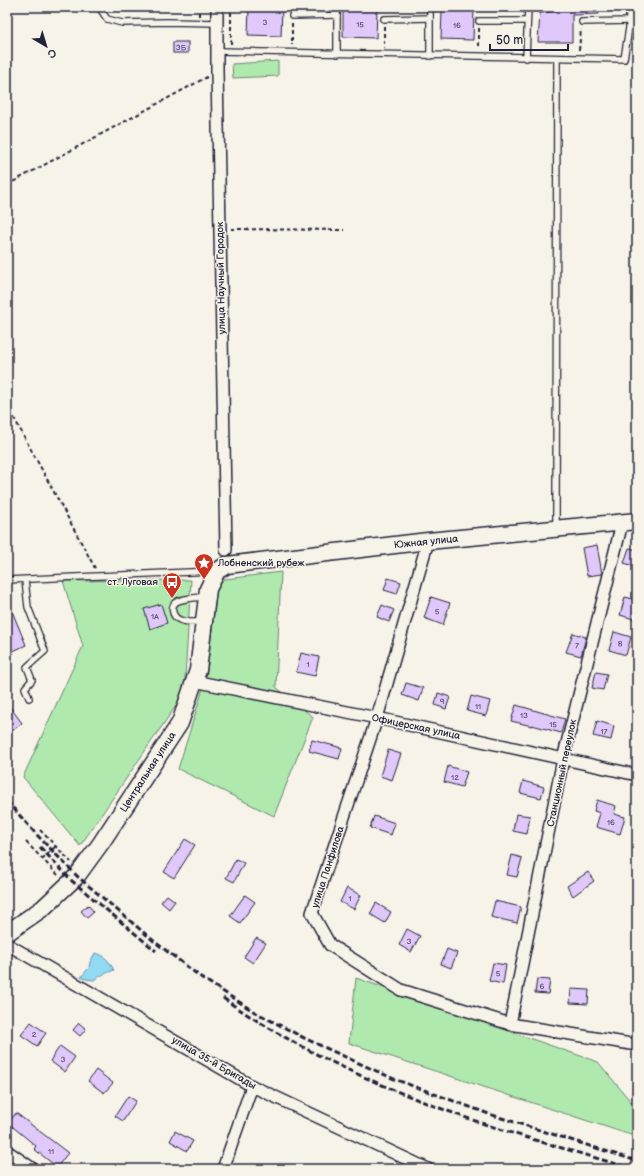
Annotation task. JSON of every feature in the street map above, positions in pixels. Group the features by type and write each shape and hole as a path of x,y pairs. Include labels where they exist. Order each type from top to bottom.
{"street":[{"name":"улица Научный Городок","path":"217,7 217,85 226,550"},
{"name":"Южная улица","path":"217,571 227,565 428,541 629,522"},
{"name":"Станционный переулок","path":"510,1024 563,759 629,522"},
{"name":"улица Панфилова","path":"428,541 377,718 312,913 330,945 401,990 510,1024 637,1045"},
{"name":"Центральная улица","path":"7,933 43,908 68,885 80,871 102,843 180,723 198,670 208,589 217,571"},
{"name":"Офицерская улица","path":"194,681 377,718 637,775"},
{"name":"улица 35-й Бригады","path":"7,944 252,1086 428,1169"},
{"path":"223,1169 252,1086"},
{"path":"8,1155 34,1169"}],"lane":[{"path":"99,7 107,19 122,23 217,23"},
{"path":"337,7 337,54"},
{"path":"430,7 430,56"},
{"path":"526,58 528,7"},
{"path":"217,52 624,60 629,21 629,7"},
{"path":"292,16 337,16"},
{"path":"384,19 430,18"},
{"path":"479,21 527,21"},
{"path":"582,22 629,21"},
{"path":"556,529 557,59"},
{"path":"7,580 217,571"},
{"path":"25,580 28,607 45,651 27,667 32,680 25,688 29,698"},
{"path":"204,622 181,621 175,616 172,609 173,605 178,601 207,596"}],"path":[{"path":"231,7 231,52"},
{"path":"292,16 292,53"},
{"path":"384,19 384,55"},
{"path":"479,21 479,57"},
{"path":"579,59 582,22"},
{"path":"7,185 217,71"},
{"path":"220,229 344,230"},
{"path":"7,405 100,576"},
{"path":"40,830 80,871"},
{"path":"26,842 68,885"},
{"path":"42,859 56,846"}],"green space":[{"path":"278,61 278,76 233,78 232,64"},
{"path":"281,572 276,687 313,717 274,816 178,769 206,679 218,580"},
{"path":"191,580 184,694 80,846 23,777 83,646 63,581"},
{"path":"356,978 598,1062 637,1109 637,1137 349,1043"}],"water":[{"path":"95,953 106,959 114,970 101,975 94,980 81,977 89,968 90,962"}],"building":[{"path":"249,7 282,7 281,36 248,35"},
{"path":"461,7 474,7 473,40 441,39 442,11 461,11"},
{"path":"557,7 599,7 599,14 572,15 572,42 538,42 540,13 557,11"},
{"path":"343,9 377,10 376,38 343,37"},
{"path":"173,42 188,42 188,53 173,53"},
{"path":"597,545 602,574 587,576 582,548"},
{"path":"629,548 637,550 637,567 624,563"},
{"path":"388,578 401,582 397,594 384,590"},
{"path":"431,597 450,603 443,625 424,618"},
{"path":"625,597 637,600 637,610 634,619 620,615"},
{"path":"7,599 26,645 9,653 7,648"},
{"path":"161,604 167,623 150,629 144,609"},
{"path":"382,605 394,610 389,622 377,617"},
{"path":"614,632 631,637 626,655 609,650"},
{"path":"573,633 586,637 581,656 566,652"},
{"path":"301,653 319,657 315,676 296,672"},
{"path":"596,672 607,674 603,690 592,688"},
{"path":"406,683 423,688 419,701 402,695"},
{"path":"438,693 450,697 446,709 435,705"},
{"path":"471,696 490,701 486,716 467,711"},
{"path":"7,703 22,723 7,735"},
{"path":"516,705 565,719 561,733 511,721"},
{"path":"597,721 614,726 611,740 593,736"},
{"path":"312,740 342,748 339,759 309,751"},
{"path":"388,750 401,754 392,780 380,776"},
{"path":"448,766 467,772 462,787 444,782"},
{"path":"523,781 544,787 541,798 520,793"},
{"path":"597,800 616,806 614,814 625,817 620,834 596,827 600,813 594,811"},
{"path":"516,814 530,816 527,834 513,831"},
{"path":"374,816 395,823 391,835 370,828"},
{"path":"185,839 195,845 174,878 164,872"},
{"path":"512,855 522,858 517,877 507,875"},
{"path":"236,859 244,863 234,882 226,878"},
{"path":"588,872 594,881 573,896 567,886"},
{"path":"347,888 361,895 354,909 340,902"},
{"path":"167,895 175,901 169,909 161,902"},
{"path":"245,895 255,902 240,923 230,916"},
{"path":"495,901 521,907 517,923 491,917"},
{"path":"376,903 391,912 385,923 370,914"},
{"path":"88,905 94,912 87,918 81,911"},
{"path":"407,929 420,936 411,952 399,945"},
{"path":"256,938 266,943 253,963 244,957"},
{"path":"447,949 457,953 451,968 441,964"},
{"path":"493,963 506,965 503,984 489,981"},
{"path":"537,979 550,980 548,994 535,993"},
{"path":"571,989 589,990 588,1004 570,1003"},
{"path":"31,1022 46,1033 37,1046 21,1035"},
{"path":"79,1023 86,1029 80,1036 73,1030"},
{"path":"60,1046 75,1057 65,1072 50,1061"},
{"path":"96,1070 113,1083 104,1093 88,1081"},
{"path":"128,1096 136,1101 123,1121 115,1116"},
{"path":"16,1113 68,1153 57,1167 34,1149 36,1146 8,1123"},
{"path":"175,1131 193,1141 187,1151 170,1141"}],"railway":[{"path":"7,801 36,834 77,876 155,942 202,978 253,1011 306,1039 394,1079 489,1114 637,1161"},
{"path":"40,847 72,881 156,951"},
{"path":"223,998 275,1032 330,1061 387,1087 491,1126 633,1169"}],"place":[{"name":"Лобненский рубеж","path":"204,580"},
{"name":"ст. Луговая","path":"172,599"}]}
